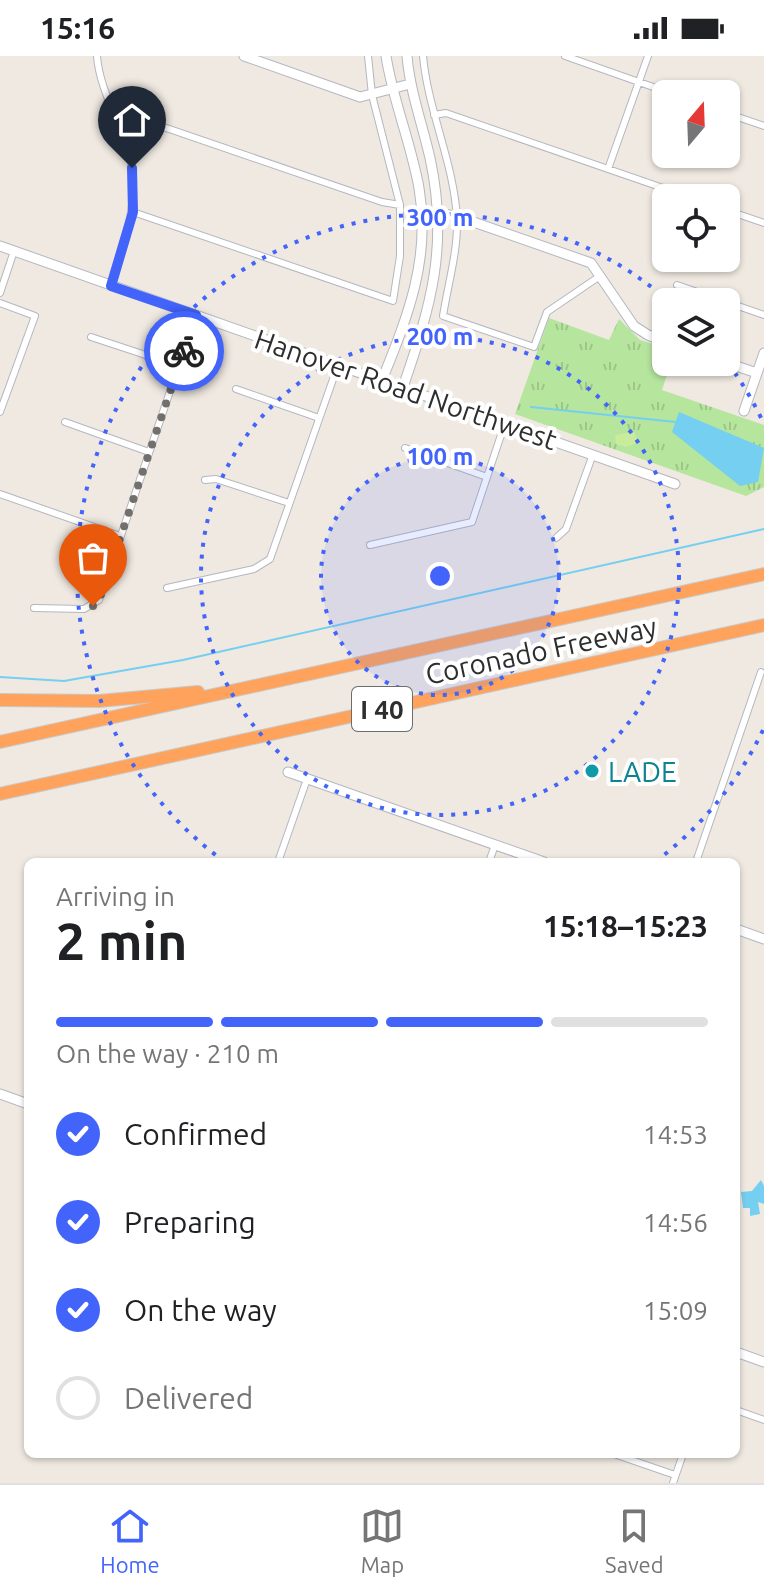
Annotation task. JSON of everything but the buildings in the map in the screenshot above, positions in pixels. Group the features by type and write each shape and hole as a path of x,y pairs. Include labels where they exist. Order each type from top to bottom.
{"highway":[{"name":"Coronado Freeway","path":"0,742 764,574"},
{"name":"Coronado Freeway","path":"0,794 764,625"},
{"path":"0,700 99,701 249,687"}],"street":[{"path":"97,56 103,87 132,168 133,212 111,286"},
{"path":"244,56 360,97 410,84"},
{"path":"133,212 393,301 400,256 400,205 372,95 368,56"},
{"path":"382,380 407,317 420,269 422,213 413,161 392,89 386,56"},
{"path":"403,387 433,292 438,212 430,158 410,84 407,56"},
{"path":"423,56 457,216 457,238 443,316 534,347 547,312 600,276"},
{"path":"565,56 652,87"},
{"path":"608,169 648,56"},
{"path":"111,109 382,202 400,205"},
{"path":"434,115 446,113 652,184"},
{"path":"740,118 764,126"},
{"path":"422,213 457,216 591,263 634,326 652,337"},
{"path":"740,215 764,223"},
{"name":"Hanover Road Northwest","path":"0,246 675,484"},
{"path":"0,293 14,251"},
{"path":"677,285 764,315"},
{"path":"0,303 35,316 0,412"},
{"path":"34,608 84,609 99,600 196,315"},
{"path":"91,337 179,366"},
{"path":"744,411 764,353"},
{"path":"167,588 264,564 270,559 338,365"},
{"path":"740,367 757,373"},
{"path":"236,389 319,418"},
{"path":"65,422 149,452"},
{"path":"370,545 472,522 505,423"},
{"path":"405,448 487,477"},
{"path":"556,538 566,529 593,454"},
{"path":"205,480 216,479 289,503"},
{"path":"0,494 120,536"},
{"path":"697,858 761,672"},
{"path":"288,772 532,858"},
{"path":"279,858 307,779"},
{"path":"490,858 495,845"},
{"path":"740,930 764,939"},
{"path":"0,1094 24,1103"},
{"path":"740,1353 764,1362"},
{"path":"740,1411 764,1420"},
{"path":"624,1458 674,1479 682,1458"}],"green space":[{"path":"549,318 609,340 619,319 640,340 652,344 652,376 666,376 662,390 764,425 764,487 746,496 515,414"},
{"path":"634,432 637,439 635,444 626,447 616,444 615,435"}],"water":[{"path":"679,412 764,448 758,482 740,486 672,432"},
{"path":"761,1180 764,1204 758,1202 760,1214 750,1216 750,1208 743,1208 741,1192 752,1191"}],"waterway":[{"path":"531,407 676,422"},
{"path":"0,677 64,681 183,660 764,529"}],"way so far":[{"path":"93,606 99,600 184,351"}],"place":[{"name":"LADE","path":"592,771"}],"route":[{"path":"132,168 133,212 111,286 196,315 184,351"}]}
